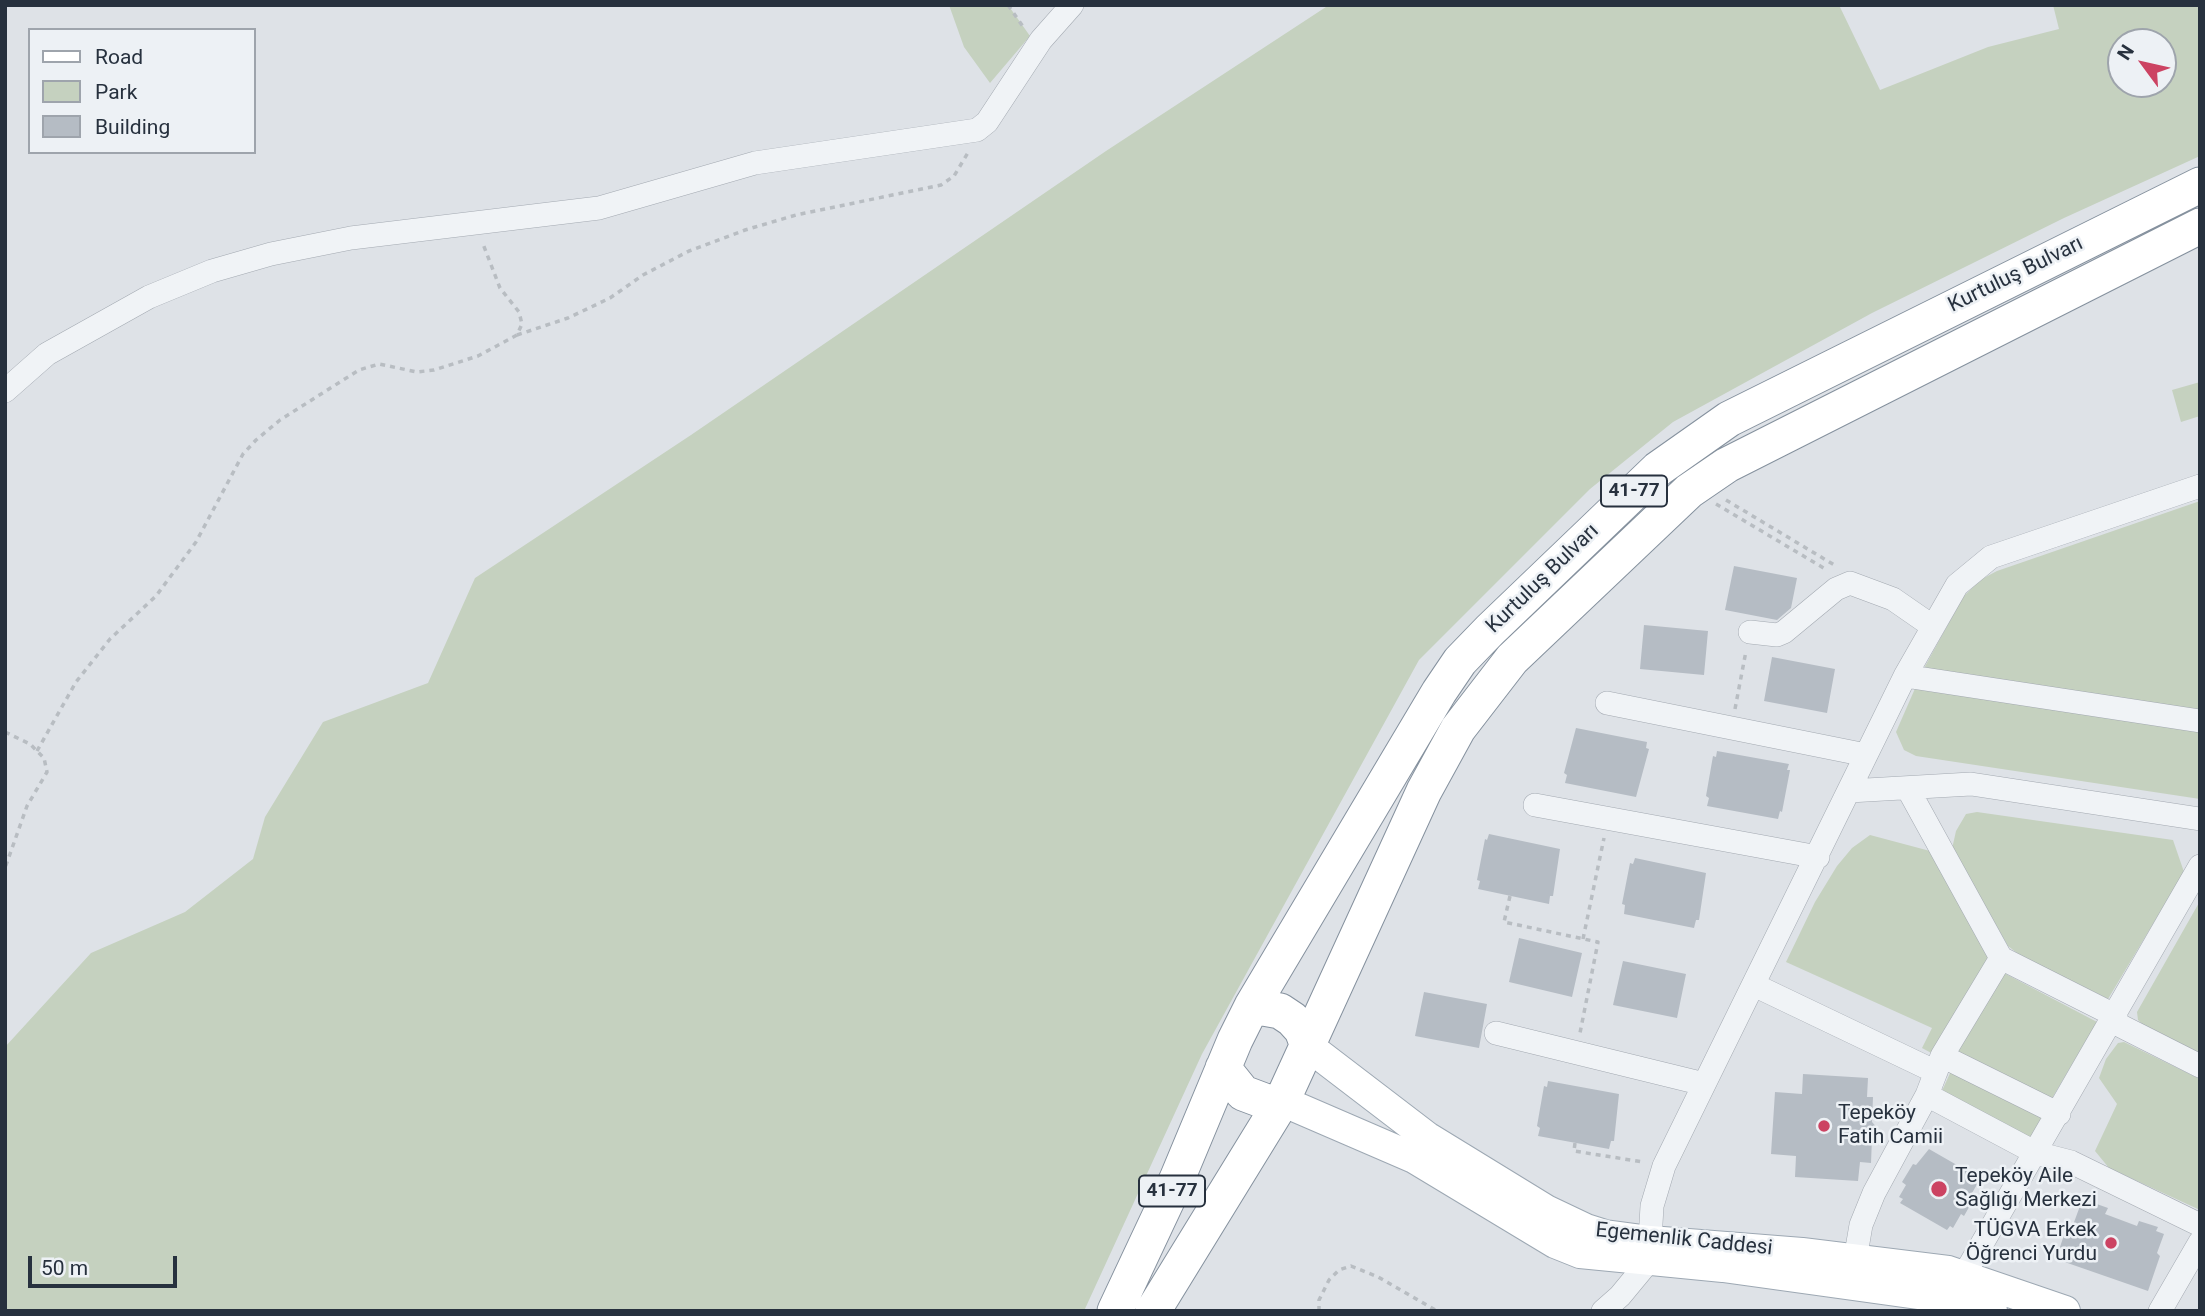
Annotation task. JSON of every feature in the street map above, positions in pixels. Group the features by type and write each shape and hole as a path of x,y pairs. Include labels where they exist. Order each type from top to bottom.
{"highway":[{"name":"Kurtuluş Bulvarı","path":"1252,1006 1411,737 1460,661 1658,469 1729,419 1780,391 2200,185"},
{"name":"Kurtuluş Bulvarı","path":"1308,1046 1424,792 1458,729 1512,659 1689,491 1768,442 2200,226"},
{"path":"1252,1006 1280,1011 1292,1019 1302,1030 1308,1046 1282,1101 1267,1102 1242,1093 1223,1068 1252,1006"},
{"name":"41-77","path":"1115,1311 1177,1179 1223,1068"},
{"name":"41-77","path":"1153,1311 1282,1101"}],"main road":[{"name":"Egemenlik Caddesi","path":"1308,1046 1402,1120 1546,1210 1605,1235 1648,1251 1723,1266 1919,1294 1987,1310"},
{"name":"Egemenlik Caddesi","path":"1282,1101 1414,1158 1569,1249 1594,1256 1648,1251 1856,1260 1964,1275 2065,1311"}],"street":[{"path":"5,391 47,354 149,297 212,271 271,254 351,238 599,208 755,163 977,130 995,111 1041,40 1072,5"},
{"path":"1603,1311 1629,1287 1648,1251 1652,1206 1664,1166 1905,676 1957,585 1991,557 2200,486"},
{"path":"1750,632 1777,635 1784,632 1847,577 1893,599 1932,626"},
{"path":"1905,676 2200,721"},
{"path":"1607,703 1866,755"},
{"path":"1849,792 1971,784 2200,819"},
{"path":"1908,789 2001,958 2200,1066"},
{"path":"1535,805 1818,857"},
{"path":"1964,1275 2200,866"},
{"path":"1856,1260 1861,1225 1874,1193 1927,1095 1939,1064 2001,958"},
{"path":"1754,985 2059,1114"},
{"path":"1496,1033 1704,1084"},
{"path":"1927,1095 2036,1153 2071,1162 2200,1225"},
{"path":"2160,1311 2200,1242"},
{"path":"2175,1284 2200,1278"}],"path":[{"path":"37,751 76,682 101,649 156,596 189,552 243,454 280,420 359,370 379,364 416,372 434,370 478,356 517,335 568,318 610,298 643,275 689,251 745,230 796,215 941,185 964,164 977,130"},
{"path":"479,222 488,264 500,288 519,312 522,324 517,335"},
{"path":"1718,495 1847,577"},
{"path":"1711,501 1847,577"},
{"path":"1731,728 1750,632"},
{"path":"5,732 37,751 44,758 47,772 27,806 5,868"},
{"path":"1583,939 1608,819"},
{"path":"1510,896 1504,922 1598,942 1576,1052"},
{"path":"1575,1143 1574,1151 1664,1166"},
{"path":"1318,1311 1329,1280 1339,1270 1352,1266 1378,1277 1437,1311"}],"green space":[{"path":"949,5 1008,5 1030,36 990,83 964,47"},
{"path":"1329,5 1839,5 1880,90 1988,47 2059,29 2053,5 2200,5 2200,156 2064,218 1872,313 1673,422 1590,489 1419,660 1202,1054 1084,1311 5,1311 5,1047 91,953 185,912 253,859 265,817 323,722 428,683 475,578 691,435 1106,151"},
{"path":"2200,382 2200,416 2181,422 2172,390"},
{"path":"2200,501 2200,713 1923,670 1963,597 1980,580 1997,571"},
{"path":"1917,684 2200,729 2200,799 1916,756 1904,750 1896,732"},
{"path":"1977,812 2173,840 2184,872 2108,999 2022,957 2008,946 1952,849 1956,831 1966,814"},
{"path":"1870,835 1930,851 1990,959 1935,1055 1922,1048 1932,1028 1786,962 1815,902 1837,866 1852,848"},
{"path":"2200,901 2200,1054 2146,1028 2138,1020 2137,1012"},
{"path":"2002,972 2097,1022 2051,1100 1955,1051"},
{"path":"2124,1042 2200,1079 2200,1210 2109,1168 2095,1151 2117,1104 2099,1078 2106,1059 2118,1043"},
{"path":"1951,1071 2042,1117 2031,1138 1941,1093"}],"building":[{"path":"1734,566 1797,578 1791,608 1777,620 1725,610"},
{"path":"1644,625 1708,631 1704,675 1640,669"},
{"path":"1772,657 1835,669 1827,713 1764,701"},
{"path":"1576,728 1647,742 1646,748 1649,749 1636,797 1565,783 1567,775 1564,773"},
{"path":"1717,751 1789,764 1782,812 1780,811 1778,819 1707,806 1709,798 1706,796 1713,756 1716,757"},
{"path":"1489,834 1560,849 1553,896 1550,896 1549,904 1478,889 1480,881 1477,880 1485,839 1487,840"},
{"path":"1635,858 1706,873 1699,920 1696,920 1694,928 1624,914 1625,905 1622,904 1630,863 1633,864"},
{"path":"1519,938 1582,953 1572,997 1509,982"},
{"path":"1623,961 1686,974 1677,1018 1613,1005"},
{"path":"1424,992 1487,1004 1479,1048 1415,1036"},
{"name":"Tepeköy Fatih Camii","path":"1803,1074 1868,1078 1867,1097 1873,1097 1872,1122 1880,1131 1872,1138 1871,1163 1860,1162 1858,1181 1795,1177 1796,1156 1771,1154 1775,1092 1802,1094"},
{"path":"1548,1081 1619,1094 1614,1141 1611,1141 1609,1149 1538,1136 1540,1128 1537,1126 1544,1086 1547,1087"},
{"name":"Tepeköy Aile Sağlığı Merkezi","path":"1929,1149 1976,1176 1974,1179 1979,1181 1972,1193 1976,1195 1964,1216 1961,1214 1953,1228 1950,1226 1947,1230 1900,1203 1903,1199 1899,1197 1906,1185 1902,1182 1913,1164 1916,1165"},
{"name":"TÜGVA Erkek Öğrenci Yurdu","path":"2091,1202 2108,1208 2105,1214 2137,1226 2139,1221 2158,1227 2156,1231 2164,1234 2148,1291 2056,1259 2068,1223 2073,1225 2080,1206 2089,1209"}],"place":[{"name":"Tepeköy Fatih Camii","path":"1824,1126"},
{"name":"Tepeköy Aile Sağlığı Merkezi","path":"1939,1189"},
{"name":"TÜGVA Erkek Öğrenci Yurdu","path":"2111,1243"}]}
